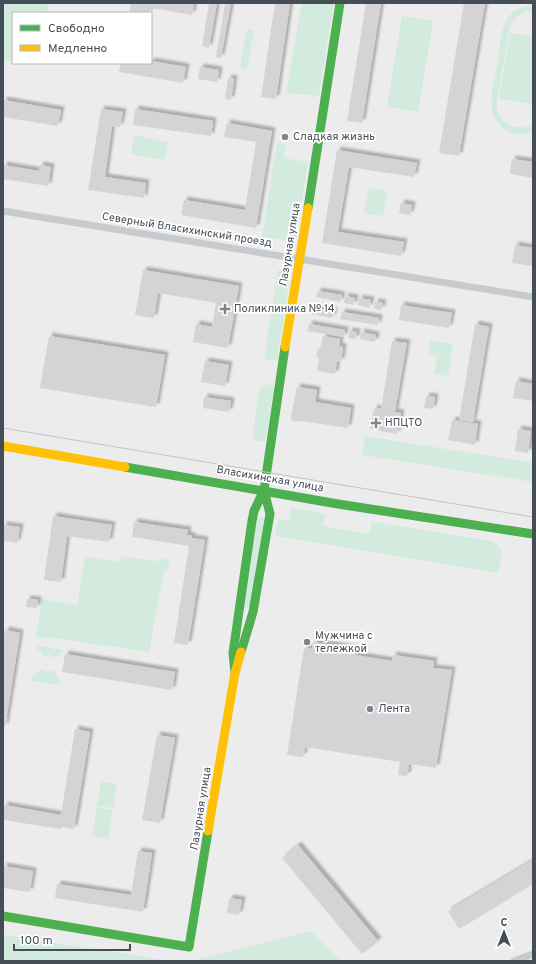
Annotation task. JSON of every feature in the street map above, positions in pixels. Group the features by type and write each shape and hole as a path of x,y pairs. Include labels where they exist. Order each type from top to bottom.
{"main road":[{"name":"Лазурная улица","path":"234,673 233,653 252,521 254,511 264,490 340,3"},
{"name":"Власихинская улица","path":"3,446 338,504 533,534"},
{"name":"Лазурная улица","path":"3,916 189,948 234,673 253,612 270,514 264,490"}],"street":[{"name":"Северный Власихинский проезд","path":"3,211 533,297"},
{"path":"514,961 533,954"}],"green space":[{"path":"3,3 49,3 47,12 12,12 12,60 3,61"},
{"path":"302,3 334,3 319,96 286,93"},
{"path":"533,5 533,11 525,12 519,15 510,27 497,100 499,114 507,124 519,128 533,125 533,132 516,134 510,133 499,125 494,117 492,108 492,89 505,23 509,16 515,11 525,6"},
{"path":"402,16 433,21 418,112 387,107"},
{"path":"247,29 254,30 247,69 240,68"},
{"path":"510,33 533,36 533,104 499,99"},
{"path":"134,135 168,142 164,160 131,154"},
{"path":"277,143 286,144 284,158 308,162 295,242 262,237"},
{"path":"369,188 387,191 383,216 364,213"},
{"path":"278,270 289,272 290,277 277,361 264,359"},
{"path":"430,340 453,344 448,376 434,374 437,356 428,354"},
{"path":"268,384 272,385 274,388 265,442 252,440 259,388"},
{"path":"365,436 533,463 533,482 362,455"},
{"path":"291,507 325,514 323,526 369,534 372,522 493,541 502,551 498,573 275,536 278,519 289,521"},
{"path":"257,517 265,518 251,606 247,608 244,607"},
{"path":"120,556 158,561 165,558 170,562 169,568 164,571 149,652 47,637 40,639 36,637 42,599 77,605 85,557 118,562"},
{"path":"36,645 64,650 54,658 50,654 44,656"},
{"path":"43,669 47,672 52,670 60,680 59,685 31,681 32,676"},
{"path":"101,781 117,784 113,808 97,806"},
{"path":"97,807 113,810 108,839 92,836"},
{"path":"311,931 341,961 191,961"},
{"path":"3,935 172,961 3,961"}],"building":[{"path":"131,3 194,3 192,15 151,8 150,12 129,12"},
{"path":"209,3 217,3 209,48 202,46"},
{"path":"225,3 231,3 221,58 216,57"},
{"path":"275,3 290,3 276,99 261,97"},
{"path":"366,3 381,3 362,123 347,121"},
{"path":"464,3 485,3 459,156 439,153"},
{"path":"152,61 186,67 183,83 119,72 121,64 152,64"},
{"path":"200,67 219,70 217,82 198,79"},
{"path":"228,78 234,79 231,100 225,99"},
{"path":"3,100 61,110 58,126 3,117"},
{"path":"101,109 123,112 120,127 112,126 105,177 146,183 144,198 88,190"},
{"path":"135,109 213,121 211,136 133,125"},
{"path":"227,123 272,131 256,228 181,215 184,200 245,210 256,142 224,137"},
{"path":"337,150 417,163 414,177 349,167 338,232 404,242 401,256 322,243"},
{"path":"512,159 533,162 533,178 510,174"},
{"path":"3,165 39,171 40,165 51,167 48,186 3,179"},
{"path":"401,203 412,205 410,215 399,213"},
{"path":"515,245 533,248 533,266 512,263"},
{"name":"Поликлиника № 14","path":"143,270 239,286 228,348 193,342 196,324 212,327 216,303 158,293 154,318 135,315"},
{"path":"318,291 342,295 340,302 316,297"},
{"path":"345,296 355,298 354,305 344,303"},
{"path":"359,298 371,300 369,308 358,305"},
{"path":"375,302 383,303 381,310 374,308"},
{"path":"401,305 452,313 449,328 399,320"},
{"path":"311,307 334,311 332,318 310,314"},
{"path":"342,312 379,318 378,325 340,319"},
{"path":"309,324 345,330 344,337 307,331"},
{"path":"475,324 489,327 473,422 459,420"},
{"path":"349,331 357,332 356,339 348,338"},
{"path":"361,332 376,335 375,342 360,339"},
{"path":"49,336 165,355 156,407 40,388"},
{"path":"323,336 340,339 339,346 343,347 341,362 337,361 335,374 317,371 319,357 316,357 317,350 320,350"},
{"path":"392,341 407,343 395,411 384,410 401,413 397,434 370,429 374,408 381,409"},
{"path":"205,361 229,365 225,386 201,382"},
{"path":"516,381 533,384 533,401 513,398"},
{"path":"297,387 317,390 315,402 351,408 348,428 293,421 291,416"},
{"path":"426,396 435,397 433,409 424,408"},
{"path":"204,397 231,401 229,412 203,408"},
{"path":"452,420 478,424 475,445 448,440"},
{"path":"518,429 531,431 528,453 515,451"},
{"path":"53,516 112,525 109,542 67,536 61,582 44,580"},
{"path":"134,522 188,530 187,535 192,536 192,538 205,540 188,645 174,643 189,546 132,537"},
{"path":"3,525 20,527 17,543 3,541"},
{"path":"27,599 38,600 37,608 26,607"},
{"path":"5,630 20,633 5,727 3,726 3,643"},
{"name":"Лента","path":"313,642 356,649 355,655 392,661 393,655 434,661 433,668 452,670 436,768 409,764 407,776 398,775 400,762 305,747 303,757 287,755 304,648 312,649"},
{"path":"65,654 175,672 172,690 62,672"},
{"path":"75,729 90,732 74,829 61,827 61,829 3,820 4,805 61,815"},
{"path":"157,735 175,738 160,823 142,820"},
{"path":"298,845 378,941 362,954 282,858"},
{"path":"138,851 152,853 143,912 55,898 57,884 131,895"},
{"path":"533,860 533,884 459,929 448,911"},
{"path":"3,866 33,871 30,892 3,888"},
{"path":"229,898 242,900 239,915 227,913"}],"tram line":[{"path":"3,428 533,517"}],"traffic: fast":[{"path":"308,208 340,3"},
{"path":"235,673 233,653 252,521 254,511 264,490 285,347"},
{"path":"125,467 338,504 533,534"},
{"path":"241,652 253,612 270,514 264,490"},
{"path":"3,916 189,947 208,831"}],"traffic: slow":[{"path":"285,347 308,208"},
{"path":"3,446 125,467"},
{"path":"208,831 235,673 241,652"}],"place":[{"name":"Сладкая жизнь","path":"285,137"},
{"name":"Поликлиника № 14","path":"225,309"},
{"name":"НПЦТО","path":"376,423"},
{"name":"Мужчина с тележкой","path":"307,642"},
{"name":"Лента","path":"370,709"}]}
